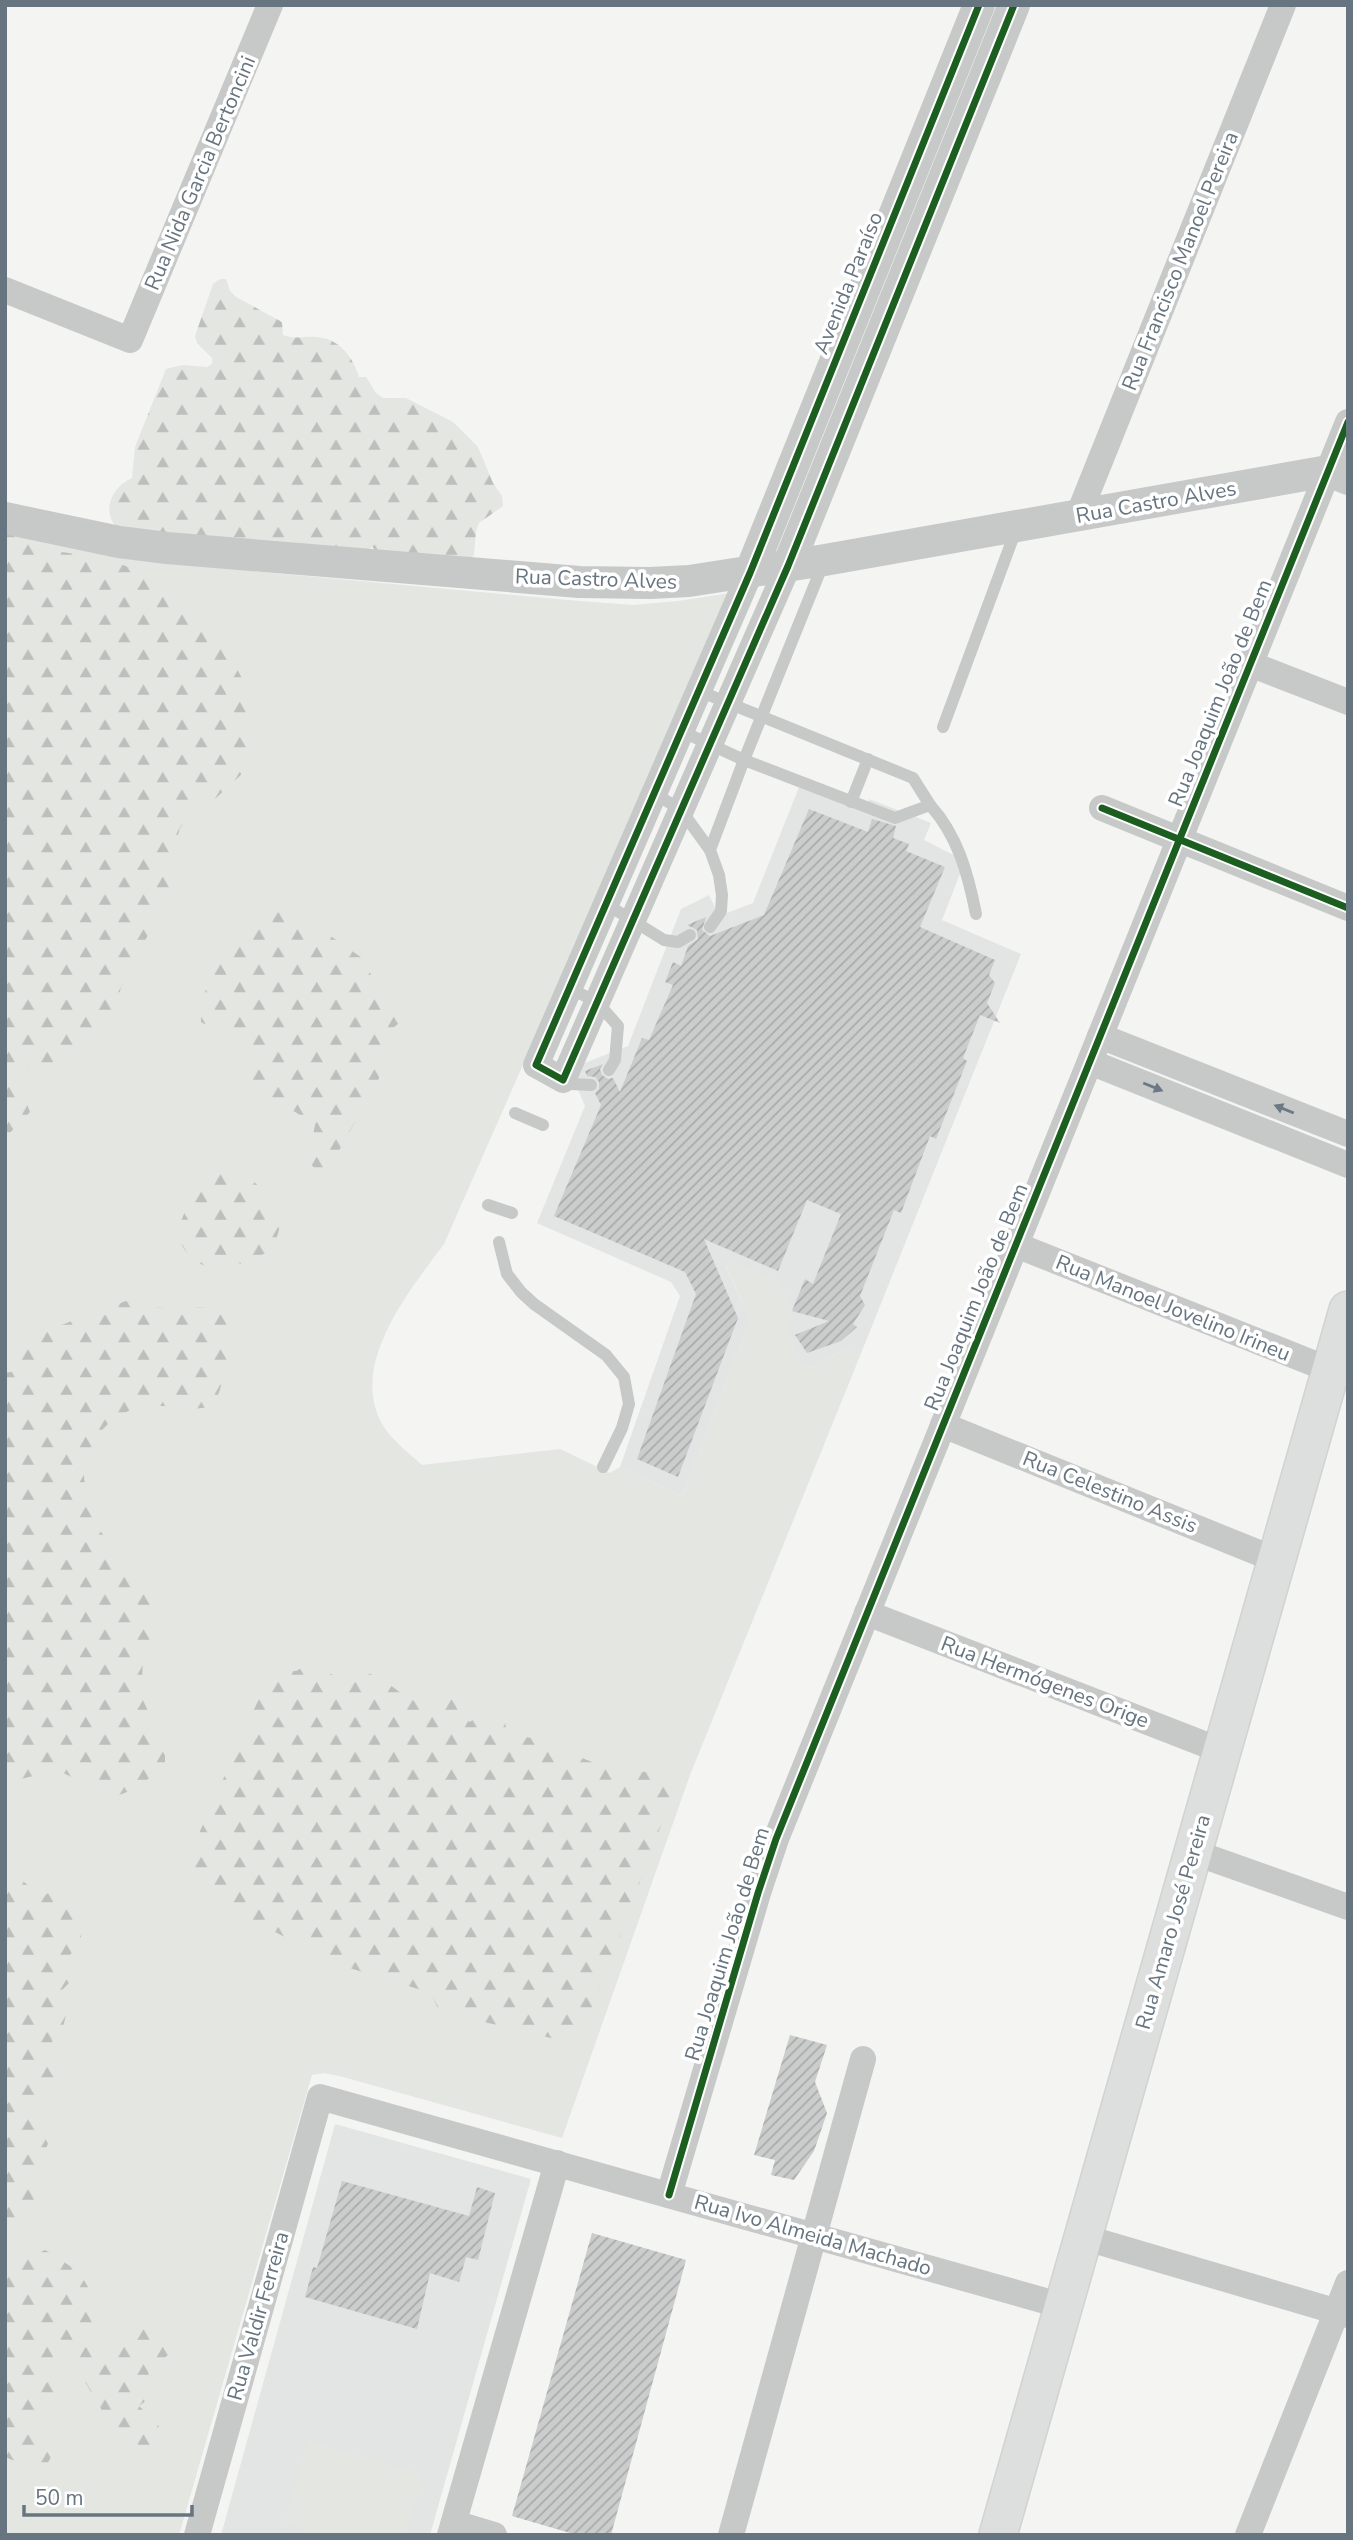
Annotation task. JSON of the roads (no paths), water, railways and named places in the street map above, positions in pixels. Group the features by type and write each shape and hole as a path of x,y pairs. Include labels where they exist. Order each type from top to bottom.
{"main road":[{"name":"Rua Amaro José Pereira","path":"998,2535 1348,1310"}],"street":[{"name":"Rua Nida Garcia Bertoncini","path":"5,290 130,340 270,5"},
{"name":"Avenida Paraíso","path":"750,573 979,5"},
{"path":"750,573 536,1065 563,1080 788,566 1014,5"},
{"name":"Rua Francisco Manoel Pereira","path":"1078,516 1283,5"},
{"name":"Rua Joaquim João de Bem","path":"669,2195 761,1882 781,1826 1250,664 1338,475 1348,422"},
{"name":"Rua Castro Alves","path":"5,518 108,540 167,548 579,582 650,583 750,573 1078,516 1338,475"},
{"path":"1250,664 1348,702"},
{"path":"1102,808 1348,908"},
{"path":"1100,1036 1348,1135"},
{"path":"1090,1062 1348,1165"},
{"name":"Rua Manoel Jovelino Irineu","path":"1016,1245 1330,1370"},
{"name":"Rua Celestino Assis","path":"943,1425 1276,1560"},
{"name":"Rua Hermógenes Orige","path":"867,1613 1222,1751"},
{"path":"1193,1852 1348,1907"},
{"path":"731,2535 863,2059"},
{"name":"Rua Ivo Almeida Machado","path":"320,2097 1063,2306"},
{"name":"Rua Valdir Ferreira","path":"197,2535 320,2097"},
{"path":"494,2535 452,2529 557,2163"},
{"path":"1083,2237 1342,2313"},
{"path":"1254,2533 1342,2313 1348,2283"}],"lane":[{"path":"943,727 1018,527"},
{"path":"710,850 825,560"},
{"path":"699,691 913,778 930,805 944,820 958,849 970,881 976,914"},
{"path":"681,731 744,760 895,818 930,805"},
{"path":"851,802 868,759"},
{"path":"654,793 681,810 710,850 719,875 722,895 721,911 710,927"},
{"path":"606,904 664,940 678,942 690,935"},
{"path":"569,988 597,1002 618,1026 615,1060 609,1070"},
{"path":"563,1080 571,1084 591,1084"},
{"path":"515,1113 543,1125"},
{"path":"488,1206 512,1213"},
{"path":"499,1242 507,1274 521,1292 606,1355 624,1377 629,1404 622,1429 603,1467"}]}
